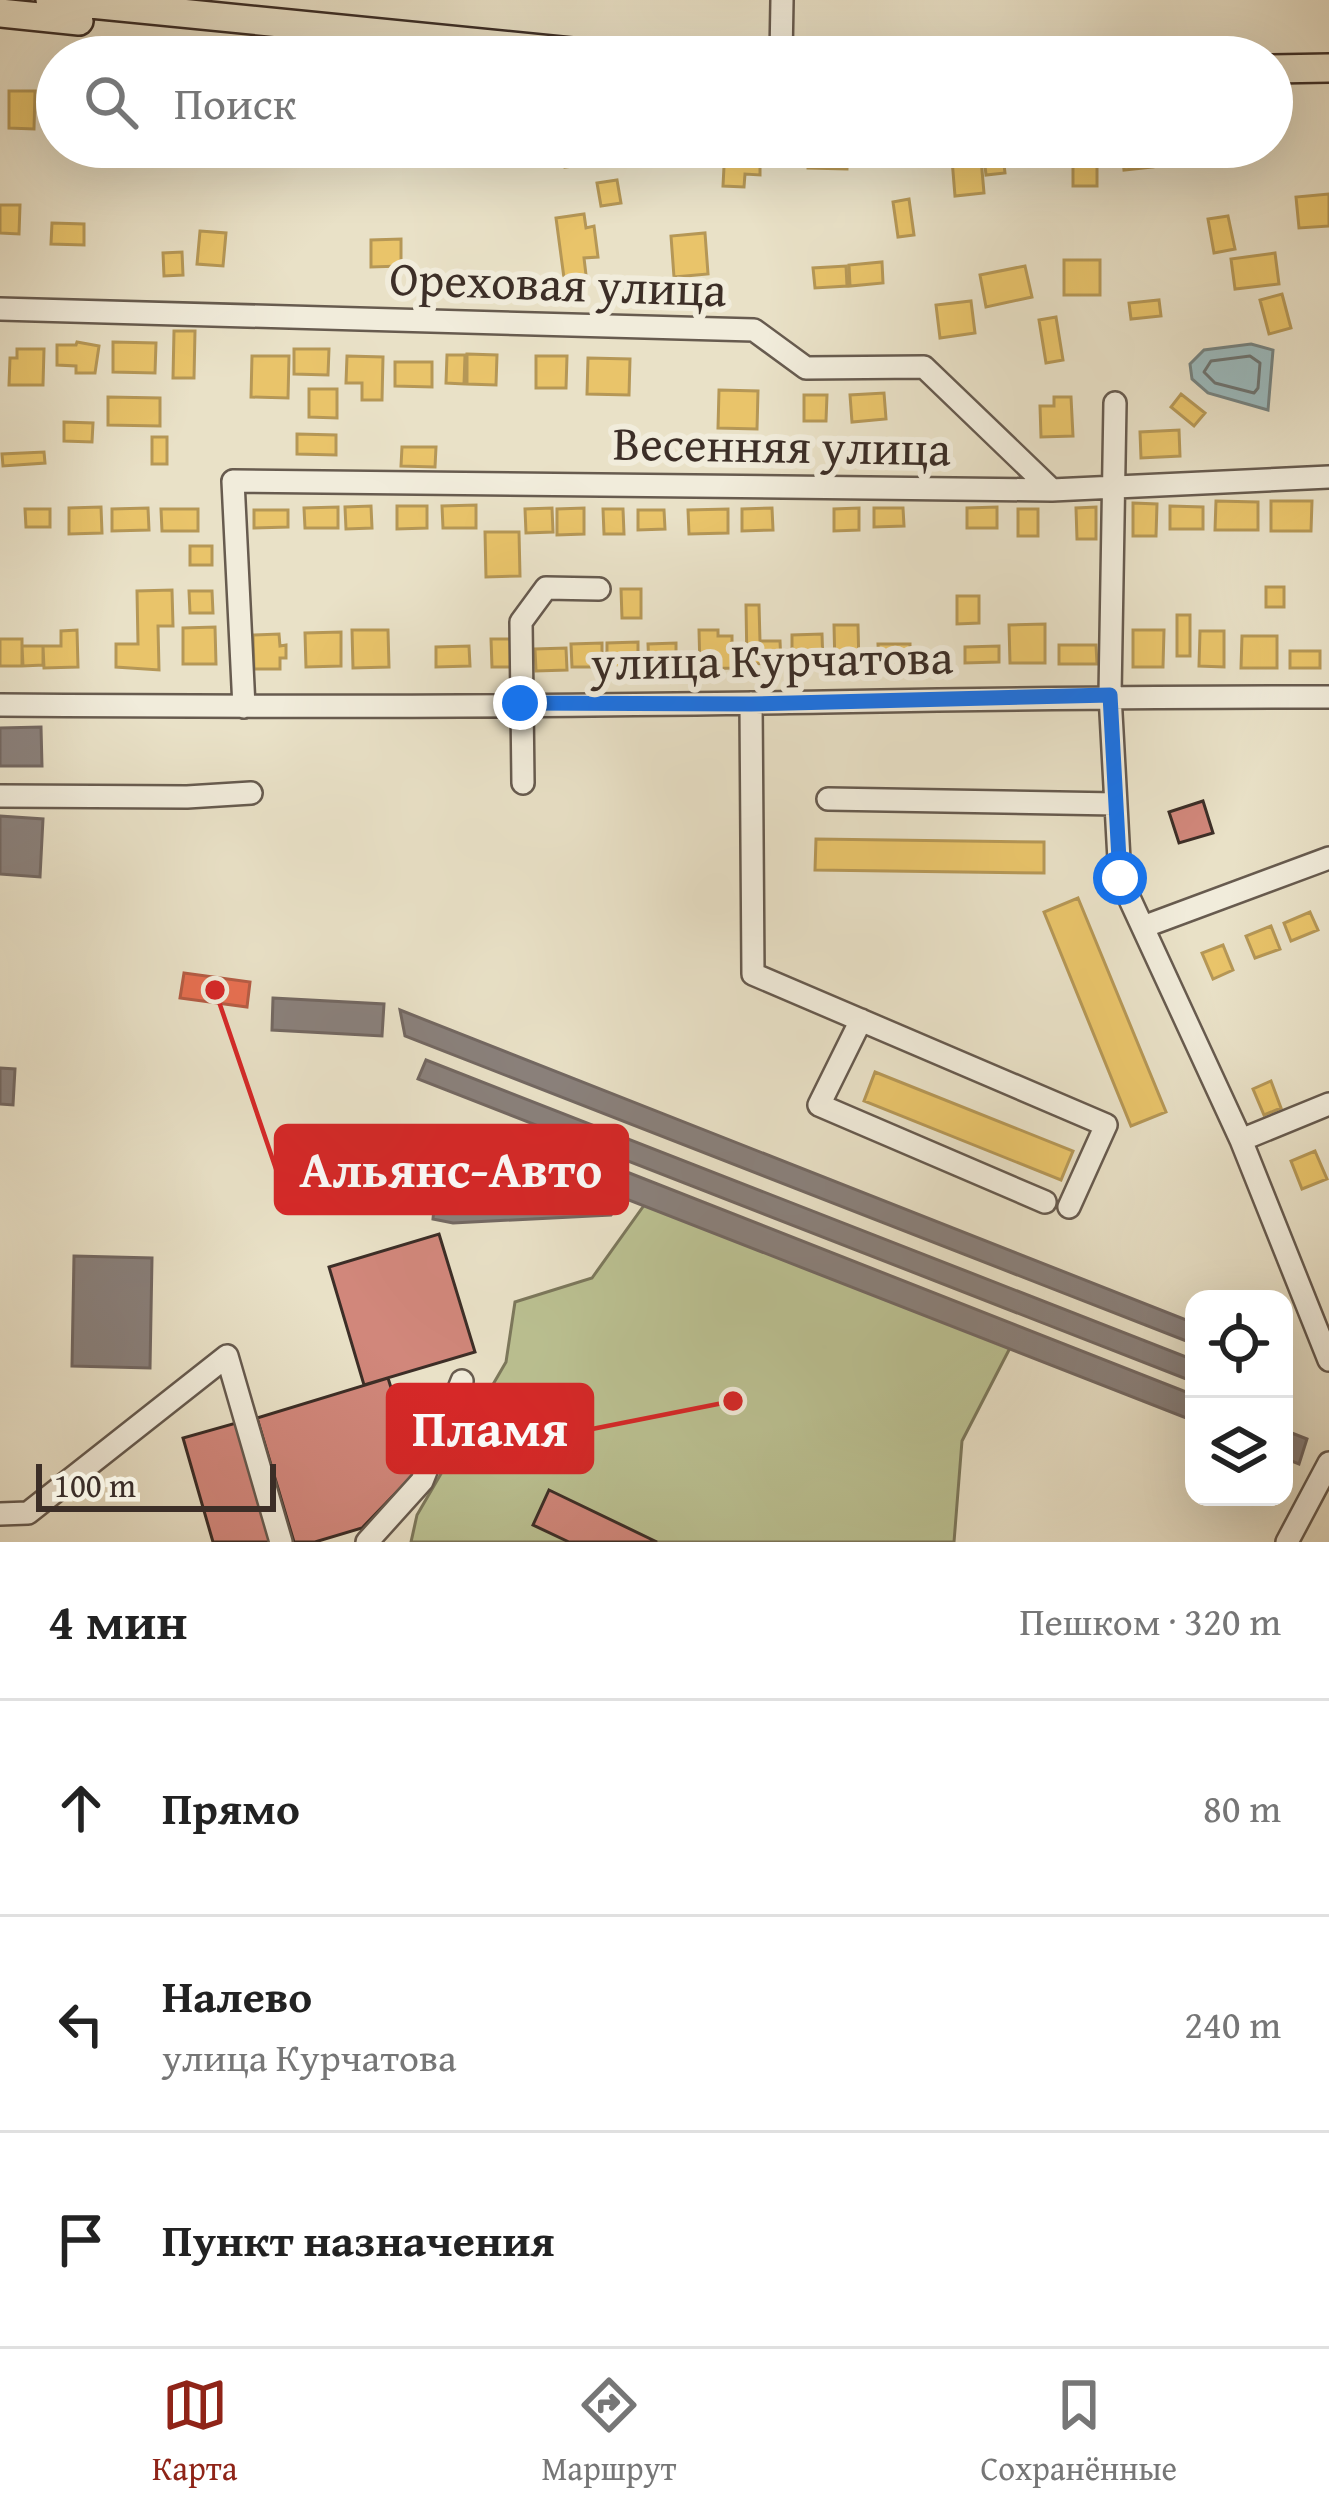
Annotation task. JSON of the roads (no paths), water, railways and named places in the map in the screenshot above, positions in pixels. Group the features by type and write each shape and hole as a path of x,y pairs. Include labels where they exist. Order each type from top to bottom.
{"main road":[{"path":"50,0 411,36"},
{"path":"0,13 225,36"},
{"path":"1293,69 1329,68"},
{"path":"1293,87 1329,86"}],"street":[{"path":"781,36 782,0"},
{"name":"Ореховая улица","path":"0,309 754,330 806,368 925,367 1052,490"},
{"path":"1115,403 1110,695 1120,878 1240,1140 1329,1360"},
{"name":"Весенняя улица","path":"244,707 233,481 1052,490 1329,477"},
{"path":"523,783 521,622 546,588 599,589"},
{"name":"улица Курчатова","path":"0,705 1329,697"},
{"path":"751,704 753,974 1106,1125 1070,1207"},
{"path":"0,796 251,793"},
{"path":"828,800 1116,804"},
{"path":"1143,927 1329,858"},
{"path":"861,1020 819,1105 1046,1202"},
{"path":"1240,1140 1329,1104"},
{"path":"0,1514 28,1513 226,1356 281,1542"},
{"path":"367,1542 422,1481 462,1381"},
{"path":"1287,1542 1329,1462"}],"water":[{"path":"1251,344 1273,350 1268,410 1208,393 1192,379 1190,364 1204,350"}],"place":[{"name":"Альянс-Авто","path":"215,990"},
{"name":"Пламя","path":"733,1401"}]}
